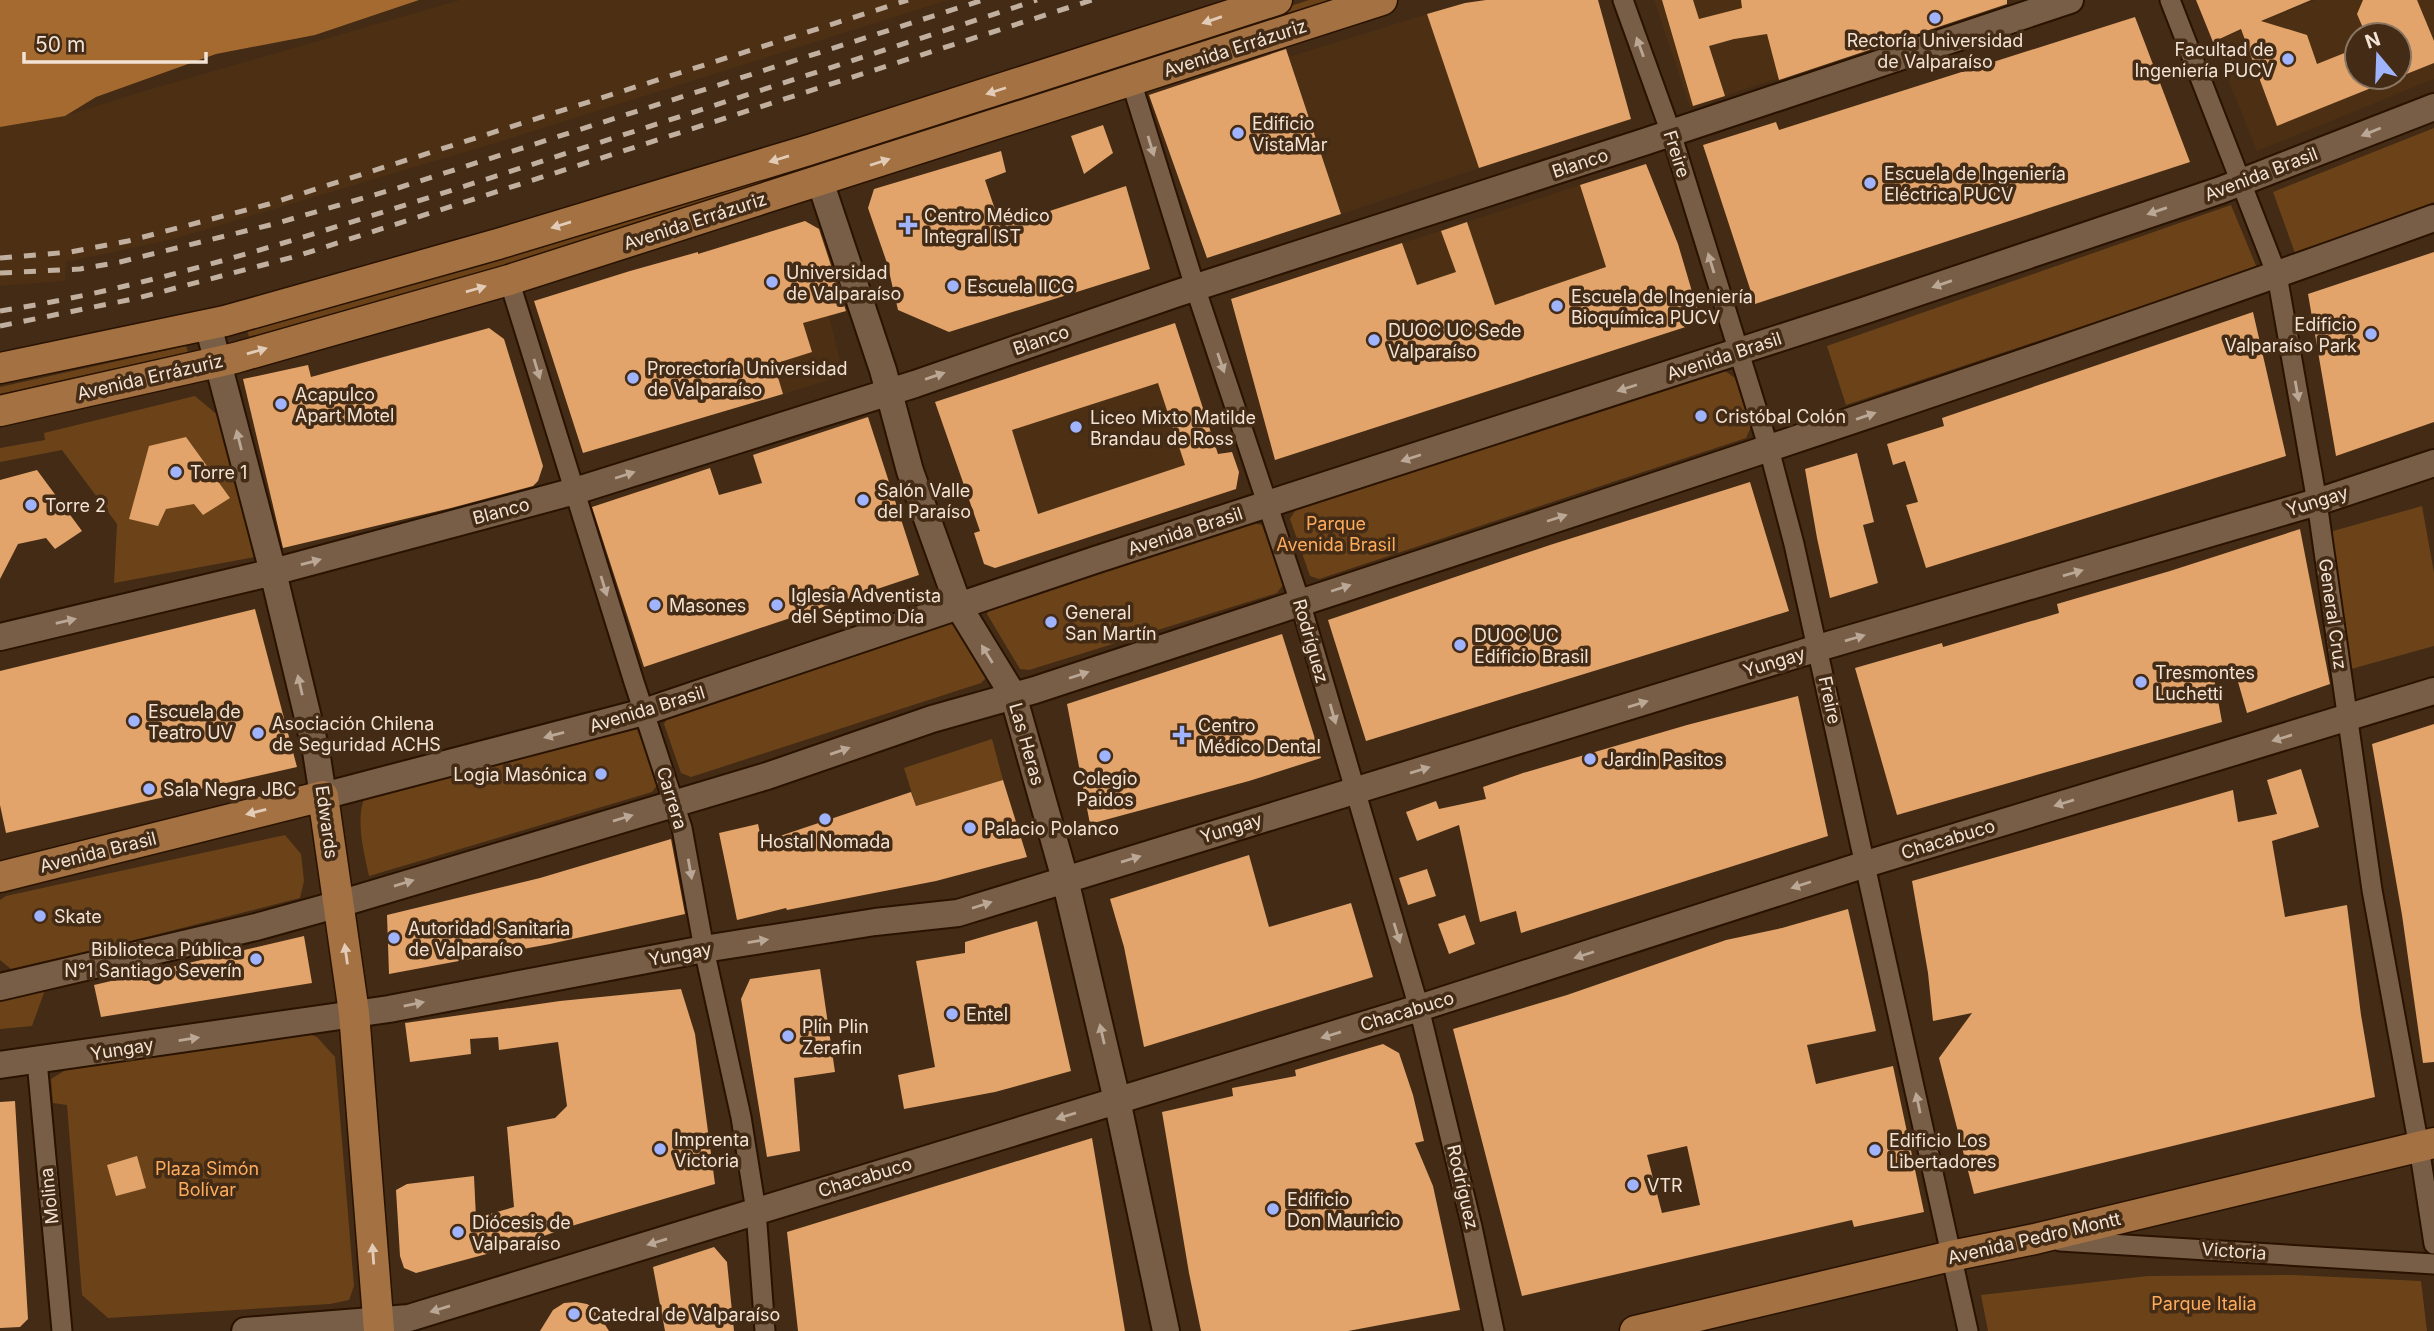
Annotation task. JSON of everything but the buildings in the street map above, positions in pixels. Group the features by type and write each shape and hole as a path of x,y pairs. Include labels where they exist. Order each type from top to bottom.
{"main road":[{"name":"Avenida Errázuriz","path":"0,368 208,324 498,244 796,154 1277,0"},
{"name":"Avenida Errázuriz","path":"0,411 218,362 509,280 1382,0"},
{"name":"Avenida Brasil","path":"0,877 323,796"},
{"name":"Edwards","path":"323,796 354,1013 379,1326"},
{"name":"Avenida Pedro Montt","path":"1635,1331 2427,1145"}],"street":[{"name":"Freire","path":"1623,0 1671,133 1769,449 1818,648 1968,1331"},
{"name":"Blanco","path":"0,637 273,572 575,491 889,391 1195,287 2070,0"},
{"name":"General Cruz","path":"2170,0 2277,275 2317,502 2372,890 2427,1145 2434,1244"},
{"name":"Rodríguez","path":"1131,81 1195,287 1300,602 1419,1008 1494,1331"},
{"name":"Avenida Brasil","path":"323,796 644,712 1095,560 1739,351 2241,183 2434,107"},
{"name":"Las Heras","path":"821,181 889,391 911,471 959,607 1013,695 1065,879 1117,1100 1166,1331"},
{"path":"0,987 256,927 767,776 932,719 1769,449 2277,275 2434,218"},
{"name":"Carrera","path":"509,280 682,828 704,949 732,1071 756,1210 765,1331"},
{"name":"Edwards","path":"208,324 273,572 316,751 323,796"},
{"name":"Yungay","path":"0,1065 389,1009 704,949 875,922 958,913 1818,648 2317,502 2434,463"},
{"name":"Chacabuco","path":"245,1331 379,1326 409,1318 1419,1008 1866,864 2434,691"},
{"name":"Molina","path":"37,1061 62,1331"},
{"name":"Victoria","path":"2035,1239 2434,1264"}],"shaded area":[{"path":"0,0 419,0 315,35 216,54 96,97 65,116 0,127"},
{"path":"460,0 948,0 502,141 174,239 66,262 65,281 0,286 0,127 65,116"},
{"path":"1654,0 1904,0 1908,36 1690,107"},
{"name":"Facultad de Ingeniería PUCV","path":"2315,0 2434,0 2434,79 2413,88 2413,21 2343,21 2343,91 2404,91 2257,151 2213,42"},
{"path":"1427,14 1479,168 1341,214 1289,57"},
{"name":"DUOC UC Sede Valparaíso","path":"1580,185 1630,344 1275,460 1231,299"},
{"name":"Universidad de Valparaíso","path":"805,221 821,229 846,311 829,316 841,364 837,375 826,381 783,394 777,374 714,310 698,254"},
{"name":"Liceo Mixto Matilde Brandau de Ross","path":"1175,323 1217,454 1232,452 1239,472 1236,489 995,568 984,564 974,533 980,531 935,402"}],"green space":[{"path":"1309,0 1335,0 1161,57 1159,48"},
{"path":"1085,73 1088,84 452,282 250,340 247,330 527,251"},
{"path":"2434,128 2434,202 2295,253 2273,192"},
{"path":"2231,205 2257,268 1846,405 1827,346"},
{"path":"186,346 188,352 0,394 0,387"},
{"name":"Parque Avenida Brasil","path":"1725,371 1735,378 1751,427 1746,438 1319,579 1310,576 1290,519 1298,506"},
{"path":"195,396 220,417 255,557 114,583 117,524 62,450 0,462 0,448 45,440 44,433"},
{"path":"2422,506 2434,573 2434,646 2351,669 2326,533"},
{"name":"Parque Avenida Brasil","path":"1249,522 1262,525 1283,585 1277,593 1029,670 1020,669 987,614 991,605"},
{"path":"947,620 959,623 987,677 981,683 691,777 681,773 664,724 672,709"},
{"path":"636,727 659,783 652,792 369,876 361,825 365,796"},
{"path":"992,739 1003,780 916,806 904,768"},
{"path":"285,835 301,854 304,881 300,898 24,968 11,969 0,960 0,900 6,896"},
{"path":"45,990 32,1026 0,1029 0,1000"},
{"name":"Plaza Simón Bolívar","path":"299,1030 317,1037 335,1057 354,1286 349,1300 330,1304 108,1318 82,1295 67,1105 53,1103 51,1079 69,1068"},
{"name":"Parque Italia","path":"2292,1275 2421,1281 2427,1331 1988,1331 1981,1295 2148,1276"}],"railway":[{"path":"0,258 70,252 128,241 269,204 908,0"},
{"path":"0,273 80,269 120,262 274,224 398,188 983,0"},
{"path":"0,311 117,288 291,241 1037,0"},
{"path":"0,326 138,298 297,256 1092,0"}],"place":[{"name":"Rectoría Universidad de Valparaíso","path":"1935,18"},
{"name":"Facultad de Ingeniería PUCV","path":"2288,59"},
{"name":"Edificio VistaMar","path":"1238,133"},
{"name":"Escuela de Ingeniería Eléctrica PUCV","path":"1870,183"},
{"name":"Centro Médico Integral IST","path":"908,225"},
{"name":"Universidad de Valparaíso","path":"772,282"},
{"name":"Escuela IICG","path":"953,286"},
{"name":"Escuela de Ingeniería Bioquímica PUCV","path":"1557,306"},
{"name":"Edificio Valparaíso Park","path":"2371,334"},
{"name":"DUOC UC Sede Valparaíso","path":"1374,340"},
{"name":"Prorectoría Universidad de Valparaíso","path":"633,378"},
{"name":"Acapulco Apart Motel","path":"281,404"},
{"name":"Cristóbal Colón","path":"1701,416"},
{"name":"Liceo Mixto Matilde Brandau de Ross","path":"1076,427"},
{"name":"Torre 1","path":"176,472"},
{"name":"Salón Valle del Paraíso","path":"863,500"},
{"name":"Torre 2","path":"31,505"},
{"name":"Masones","path":"655,605"},
{"name":"Iglesia Adventista del Séptimo Día","path":"777,605"},
{"name":"General San Martín","path":"1051,622"},
{"name":"DUOC UC Edificio Brasil","path":"1460,645"},
{"name":"Tresmontes Luchetti","path":"2141,682"},
{"name":"Escuela de Teatro UV","path":"134,721"},
{"name":"Asociación Chilena de Seguridad ACHS","path":"258,733"},
{"name":"Centro Médico Dental","path":"1182,735"},
{"name":"Colegio Paidos","path":"1105,756"},
{"name":"Jardin Pasitos","path":"1590,759"},
{"name":"Logia Masónica","path":"601,774"},
{"name":"Sala Negra JBC","path":"149,789"},
{"name":"Hostal Nomada","path":"825,819"},
{"name":"Palacio Polanco","path":"970,828"},
{"name":"Skate","path":"40,916"},
{"name":"Autoridad Sanitaria de Valparaíso","path":"394,938"},
{"name":"Biblioteca Pública N°1 Santiago Severín","path":"256,959"},
{"name":"Entel","path":"952,1014"},
{"name":"Plin Plin Zerafin","path":"788,1036"},
{"name":"Imprenta Victoria","path":"660,1149"},
{"name":"Edificio Los Libertadores","path":"1875,1150"},
{"name":"VTR","path":"1633,1185"},
{"name":"Edificio Don Mauricio","path":"1273,1209"},
{"name":"Diócesis de Valparaíso","path":"458,1232"},
{"name":"Catedral de Valparaíso","path":"574,1314"}]}
